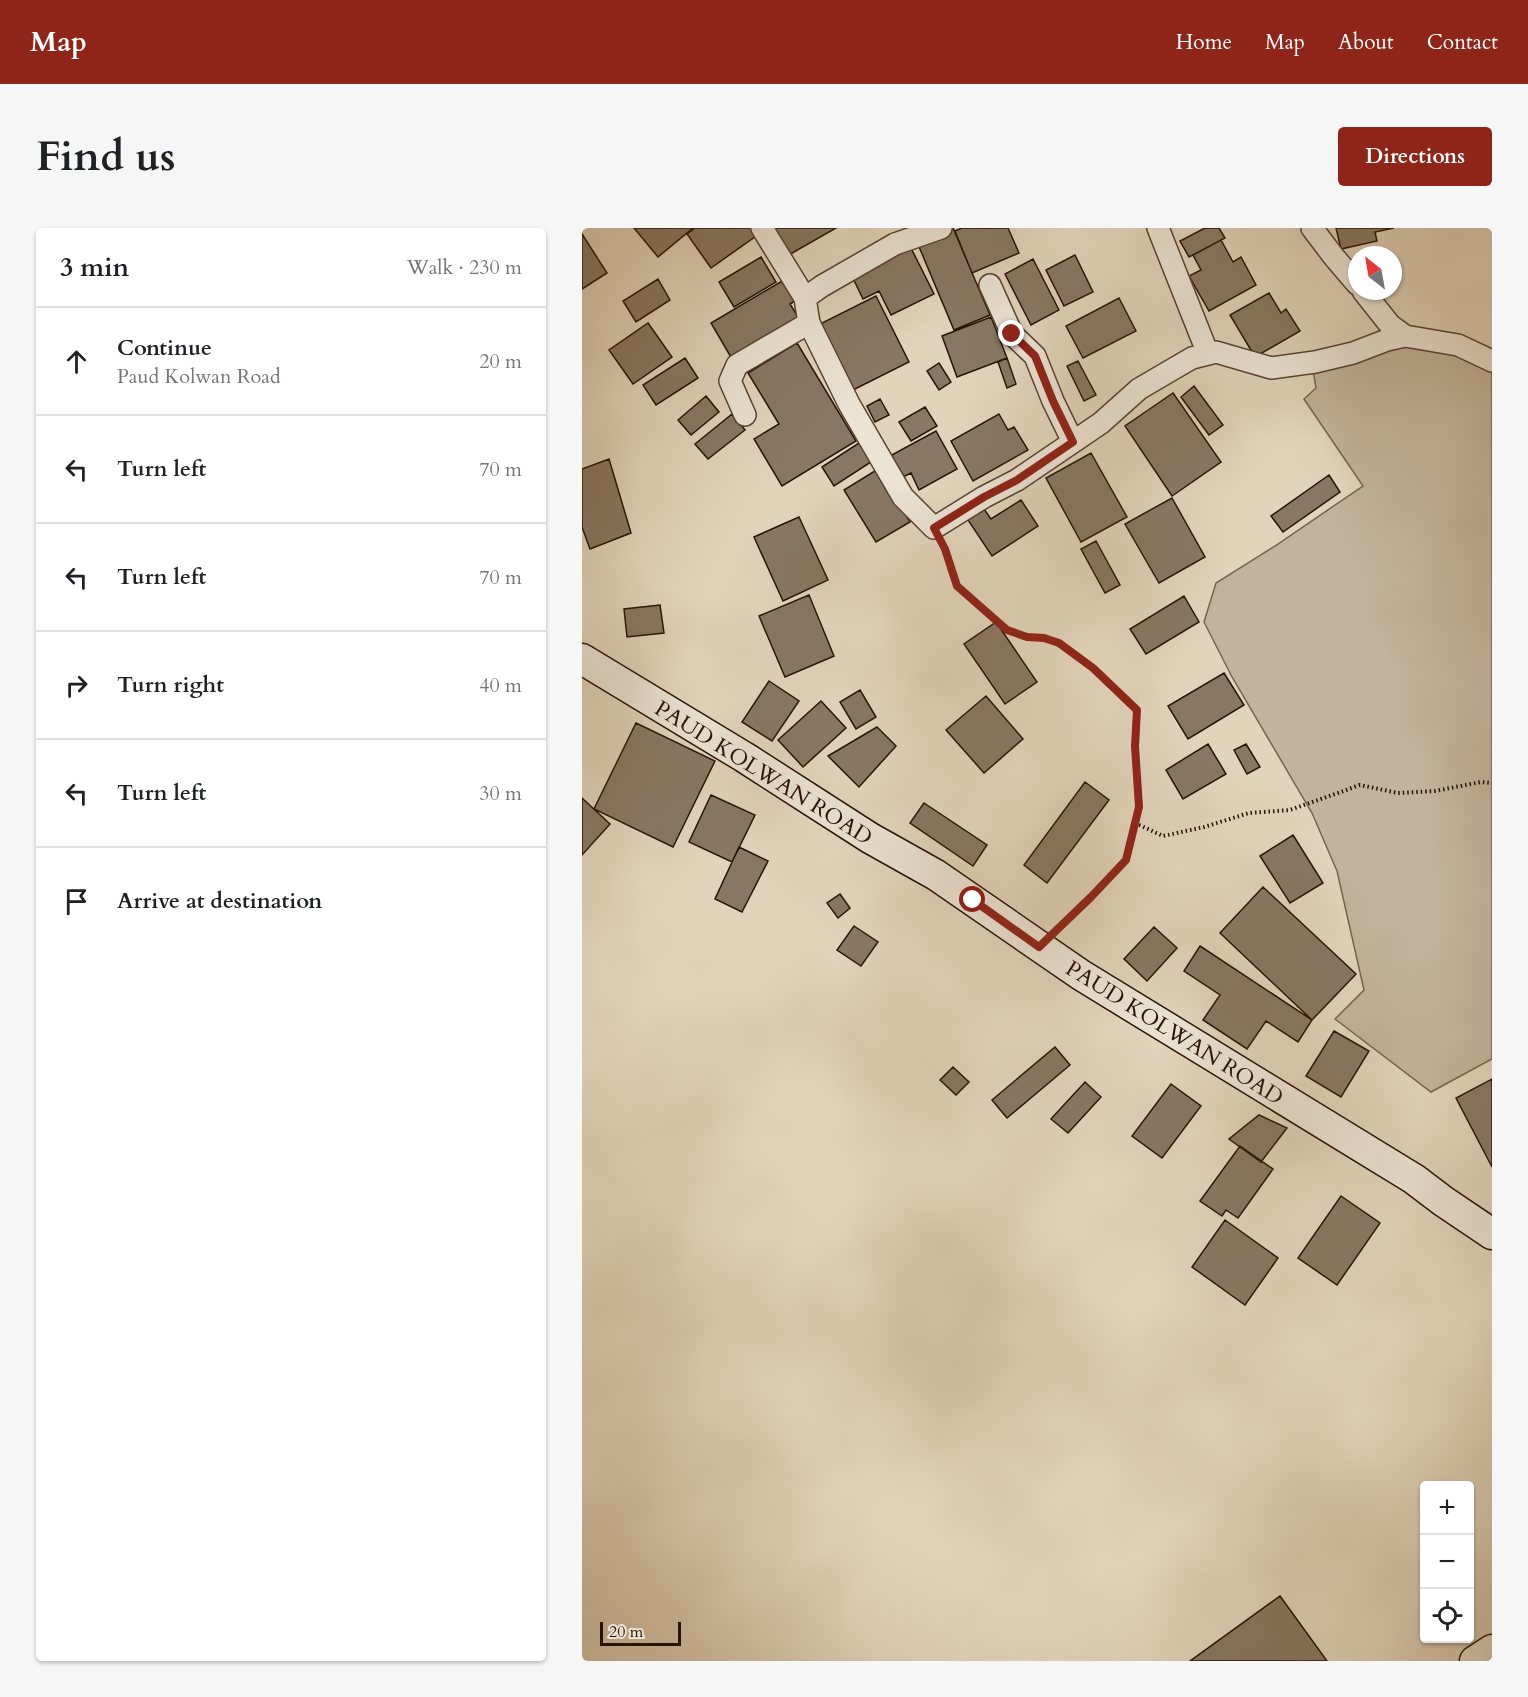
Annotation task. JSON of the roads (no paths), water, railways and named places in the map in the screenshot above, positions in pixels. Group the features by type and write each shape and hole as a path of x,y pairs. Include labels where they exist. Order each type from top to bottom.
{"main road":[{"name":"PAUD KOLWAN ROAD","path":"582,659 744,756 870,838 936,875 1081,975 1413,1179 1492,1234"},
{"path":"1474,1661 1492,1650"}],"street":[{"path":"762,228 805,298 809,323 849,404 903,497 934,528 984,497 1017,480 1101,423 1139,389 1192,358 1216,352 1271,368 1315,362 1353,353 1405,336 1458,345 1492,361"},
{"path":"805,298 891,236 941,228"},
{"path":"1158,228 1208,354"},
{"path":"1312,228 1348,273"},
{"path":"990,285 1012,334 1035,356 1073,442"},
{"path":"1370,300 1390,325 1405,336"},
{"path":"745,415 730,381 737,365 809,323"}]}
